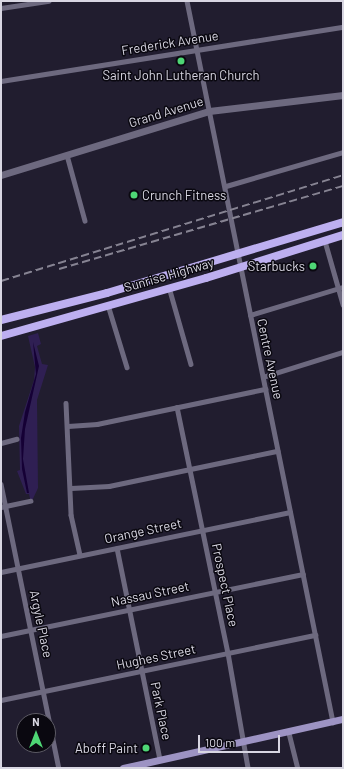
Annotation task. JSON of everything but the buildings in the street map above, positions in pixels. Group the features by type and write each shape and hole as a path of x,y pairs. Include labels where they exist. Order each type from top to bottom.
{"highway":[{"name":"Sunrise Highway","path":"1,320 238,254 343,222"},
{"name":"Sunrise Highway","path":"1,336 239,267 343,235"}],"main road":[{"path":"123,768 142,766 160,760 289,733 343,719"}],"street":[{"path":"1,8 48,1"},
{"name":"Centre Avenue","path":"187,1 226,186 239,267 263,376 333,722"},
{"name":"Frederick Avenue","path":"1,81 343,27"},
{"name":"Grand Avenue","path":"1,175 209,111 343,95"},
{"path":"226,186 343,152"},
{"path":"67,155 85,221"},
{"path":"325,240 341,288 343,304"},
{"path":"169,287 191,364"},
{"path":"250,315 341,288"},
{"path":"108,305 127,367"},
{"path":"263,376 343,352"},
{"path":"68,426 97,424 265,389"},
{"path":"66,403 71,488 71,515 80,555"},
{"name":"Prospect Place","path":"177,407 228,653 248,768"},
{"path":"1,442 16,439"},
{"path":"71,488 109,486 277,451"},
{"name":"Argyle Place","path":"1,484 3,506 18,568 59,768"},
{"path":"3,506 30,501"},
{"name":"Orange Street","path":"1,572 290,512"},
{"name":"Park Place","path":"116,548 160,760"},
{"name":"Nassau Street","path":"1,636 302,574"},
{"name":"Hughes Street","path":"1,700 315,635"},
{"path":"289,733 298,768"}],"shaded area":[{"path":"38,333 41,344 37,346 42,364 48,365 37,400 38,488 31,503 29,494 26,494 17,471 20,470 19,426 34,380 35,367 28,336"},
{"path":"33,342 39,366 25,429 23,459 29,493 27,493 22,469 21,438 25,412 36,374"}],"railway":[{"path":"1,281 343,175"},
{"path":"59,269 343,186"}],"place":[{"name":"Saint John Lutheran Church","path":"181,61"},
{"name":"Crunch Fitness","path":"134,195"},
{"name":"Starbucks","path":"313,266"},
{"name":"Aboff Paint","path":"146,748"}]}
